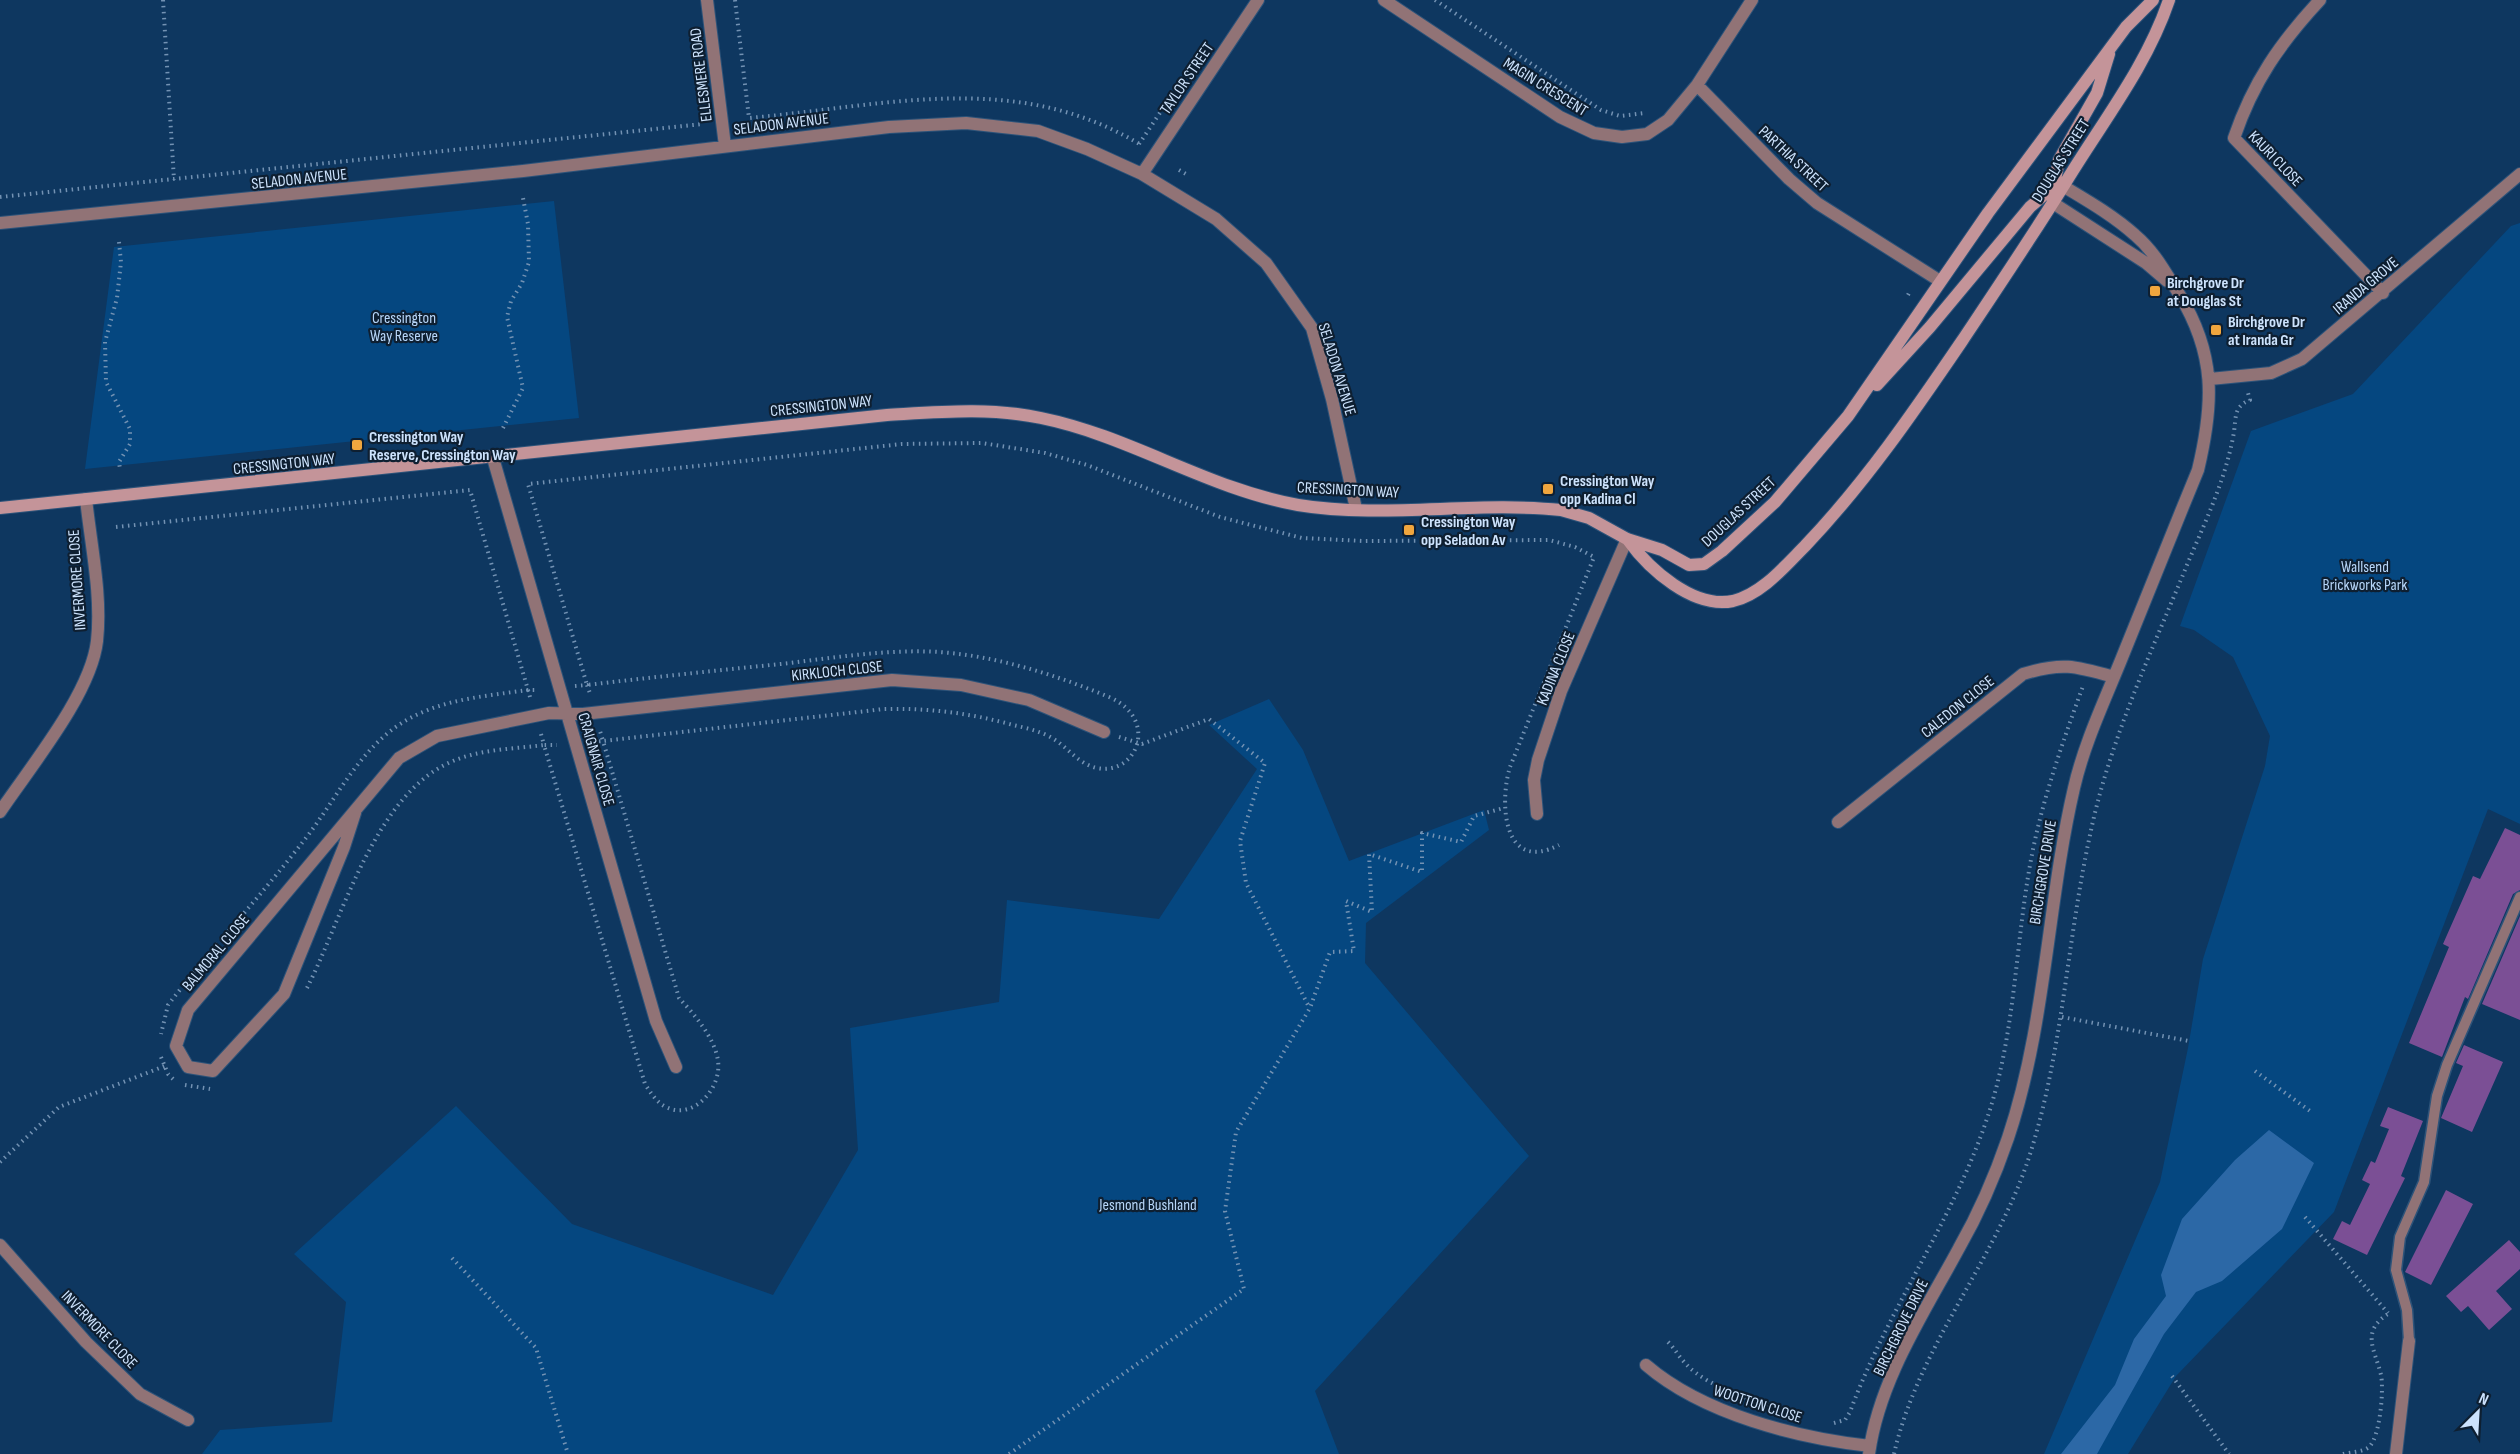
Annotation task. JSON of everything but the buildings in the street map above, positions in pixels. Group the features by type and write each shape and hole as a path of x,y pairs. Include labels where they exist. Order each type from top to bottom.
{"street":[{"name":"ELLESMERE ROAD","path":"707,0 725,146"},
{"name":"TAYLOR STREET","path":"1142,174 1258,0"},
{"name":"MAGIN CRESCENT","path":"1384,0 1560,117 1594,133 1622,137 1647,135 1668,120 1697,85 1752,0"},
{"name":"DOUGLAS STREET","path":"1627,539 1662,550 1689,564 1708,562 1739,537 1775,502 1848,416 1940,281 2111,47 2153,0"},
{"name":"DOUGLAS STREET","path":"2063,186 2141,61 2169,0"},
{"name":"KAURI CLOSE","path":"2320,0 2285,39 2245,104 2234,138 2383,292"},
{"path":"2052,197 2059,160 2097,93 2111,47"},
{"name":"PARTHIA STREET","path":"1697,85 1789,179 1817,203 1940,281"},
{"name":"SELADON AVENUE","path":"0,223 523,171 889,127 966,123 1038,131 1087,149 1142,174 1216,219 1266,263 1312,328 1332,399 1356,509"},
{"name":"IRANDA GROVE","path":"2210,379 2271,374 2302,359 2520,174"},
{"path":"1848,416 1929,327 2030,207 2052,197 2063,186"},
{"name":"BIRCHGROVE DRIVE","path":"1869,1450 1882,1401 1895,1370 1980,1207 2019,1104 2033,1045 2065,828 2075,783 2091,732 2198,470 2207,431 2210,379 2204,342 2161,262 2135,234 2063,186"},
{"name":"DOUGLAS STREET","path":"1627,539 1655,570 1704,599 1733,600 1748,594 1773,578 1831,519 1889,448 2052,197"},
{"name":"BIRCHGROVE DRIVE","path":"2052,197 2146,263 2178,293"},
{"name":"CRESSINGTON WAY","path":"0,508 887,415 988,411 1043,418 1117,443 1248,493 1298,505 1356,509 1561,510 1589,518 1627,539"},
{"name":"CRAIGNAIR CLOSE","path":"493,458 656,1021 676,1067"},
{"name":"INVERMORE CLOSE","path":"0,812 70,708 85,681 93,660 98,621 86,500"},
{"name":"KADINA CLOSE","path":"1537,814 1534,780 1538,760 1561,691 1627,539"},
{"name":"CALEDON CLOSE","path":"1838,822 2023,674 2046,667 2071,665 2114,678"},
{"name":"KIRKLOCH CLOSE","path":"567,713 584,714 892,680 961,685 1029,700 1104,732"},
{"name":"BALMORAL CLOSE","path":"355,813 344,848 284,994 213,1071 188,1067 176,1046 188,1010 399,758 437,736 548,713 567,713"},
{"name":"INVERMORE CLOSE","path":"0,1245 86,1341 141,1394 188,1420"},
{"path":"2396,1454 2409,1341"},
{"name":"WOOTTON CLOSE","path":"1646,1365 1668,1384 1698,1401 1805,1435 1869,1450"}],"lane":[{"path":"2409,1341 2406,1304 2396,1270 2400,1237 2424,1182 2437,1096 2447,1065 2520,897"}],"path":[{"path":"163,0 174,180"},
{"path":"735,0 749,118"},
{"path":"1435,0 1601,110 1620,116 1647,112"},
{"path":"742,119 968,97 1044,106 1112,129 1139,144"},
{"path":"0,197 703,124"},
{"path":"1179,170 1186,174"},
{"path":"503,428 522,388 520,366 509,333 507,317 511,301 522,284 529,262 528,224 523,198"},
{"path":"119,242 122,261 117,298 105,342 106,382 130,429 130,444 119,462 120,469"},
{"path":"1894,1454 1907,1408 1920,1375 1983,1259 2030,1155 2052,1077 2076,907 2090,833 2105,776 2124,722 2219,487 2232,444 2235,414 2238,407 2250,400 2248,393"},
{"path":"591,696 528,484 902,444 953,442 1015,447 1088,465 1220,517 1286,535 1363,541 1549,540 1575,547 1594,557 1505,783 1504,808 1510,836 1521,847 1534,852 1547,851 1559,844"},
{"path":"116,527 470,490"},
{"path":"574,686 878,653 939,652 1026,668 1120,702 1133,713 1139,726 1138,743"},
{"path":"1829,1422 1845,1420 1850,1412 1872,1356 1937,1237 1976,1152 2004,1055 2030,864 2040,818 2084,682"},
{"path":"530,697 528,690 535,690"},
{"path":"1104,732 1142,744 1209,718 1265,763 1240,841 1246,883 1310,1008"},
{"path":"593,742 603,741 600,731"},
{"path":"541,734 544,745 556,745"},
{"path":"1009,1454 1244,1289 1225,1211 1236,1132 1310,1008 1330,952 1354,951 1346,901 1372,912 1370,854 1422,872 1422,833 1461,842 1474,816 1504,808"},
{"path":"2062,1017 2189,1041"},
{"path":"0,1162 59,1107 165,1066"},
{"path":"2255,1071 2310,1111"},
{"path":"2305,1217 2388,1313"},
{"path":"452,1258 536,1348 568,1454"},
{"path":"2343,1454 2366,1449 2374,1442 2383,1385 2371,1346 2372,1334 2376,1323 2388,1313 2406,1304"},
{"path":"1668,1342 1685,1364 1706,1379 1762,1403 1802,1416"},
{"path":"2172,1376 2229,1454"}],"green space":[{"name":"Cressington Way Reserve","path":"554,201 579,418 85,469 114,247"},
{"name":"Wallsend Brickworks Park","path":"2520,223 2520,824 2488,809 2334,1212 2176,1376 2128,1454 2044,1454 2160,1182 2188,1048 2203,959 2265,766 2270,736 2233,657 2194,630 2180,626 2251,431 2353,394 2511,226"},
{"name":"Jesmond Bushland","path":"1269,699 1303,750 1349,861 1484,810 1489,830 1366,923 1365,963 1529,1156 1315,1391 1339,1454 202,1454 220,1430 332,1422 346,1302 294,1254 456,1106 572,1224 773,1295 858,1150 850,1028 999,1002 1007,900 1159,919 1257,769 1209,725"}],"shaded area":[{"path":"2269,1130 2314,1163 2282,1229 2222,1281 2196,1292 2164,1334 2097,1454 2061,1454 2115,1385 2134,1339 2166,1296 2161,1275 2182,1219 2235,1160"}],"place":[{"name":"Birchgrove Dr at Douglas St","path":"2155,291"},
{"name":"Birchgrove Dr at Iranda Gr","path":"2216,330"},
{"name":"Cressington Way Reserve, Cressington Way","path":"357,445"},
{"name":"Cressington Way opp Kadina Cl","path":"1548,489"},
{"name":"Cressington Way opp Seladon Av","path":"1409,530"}]}
